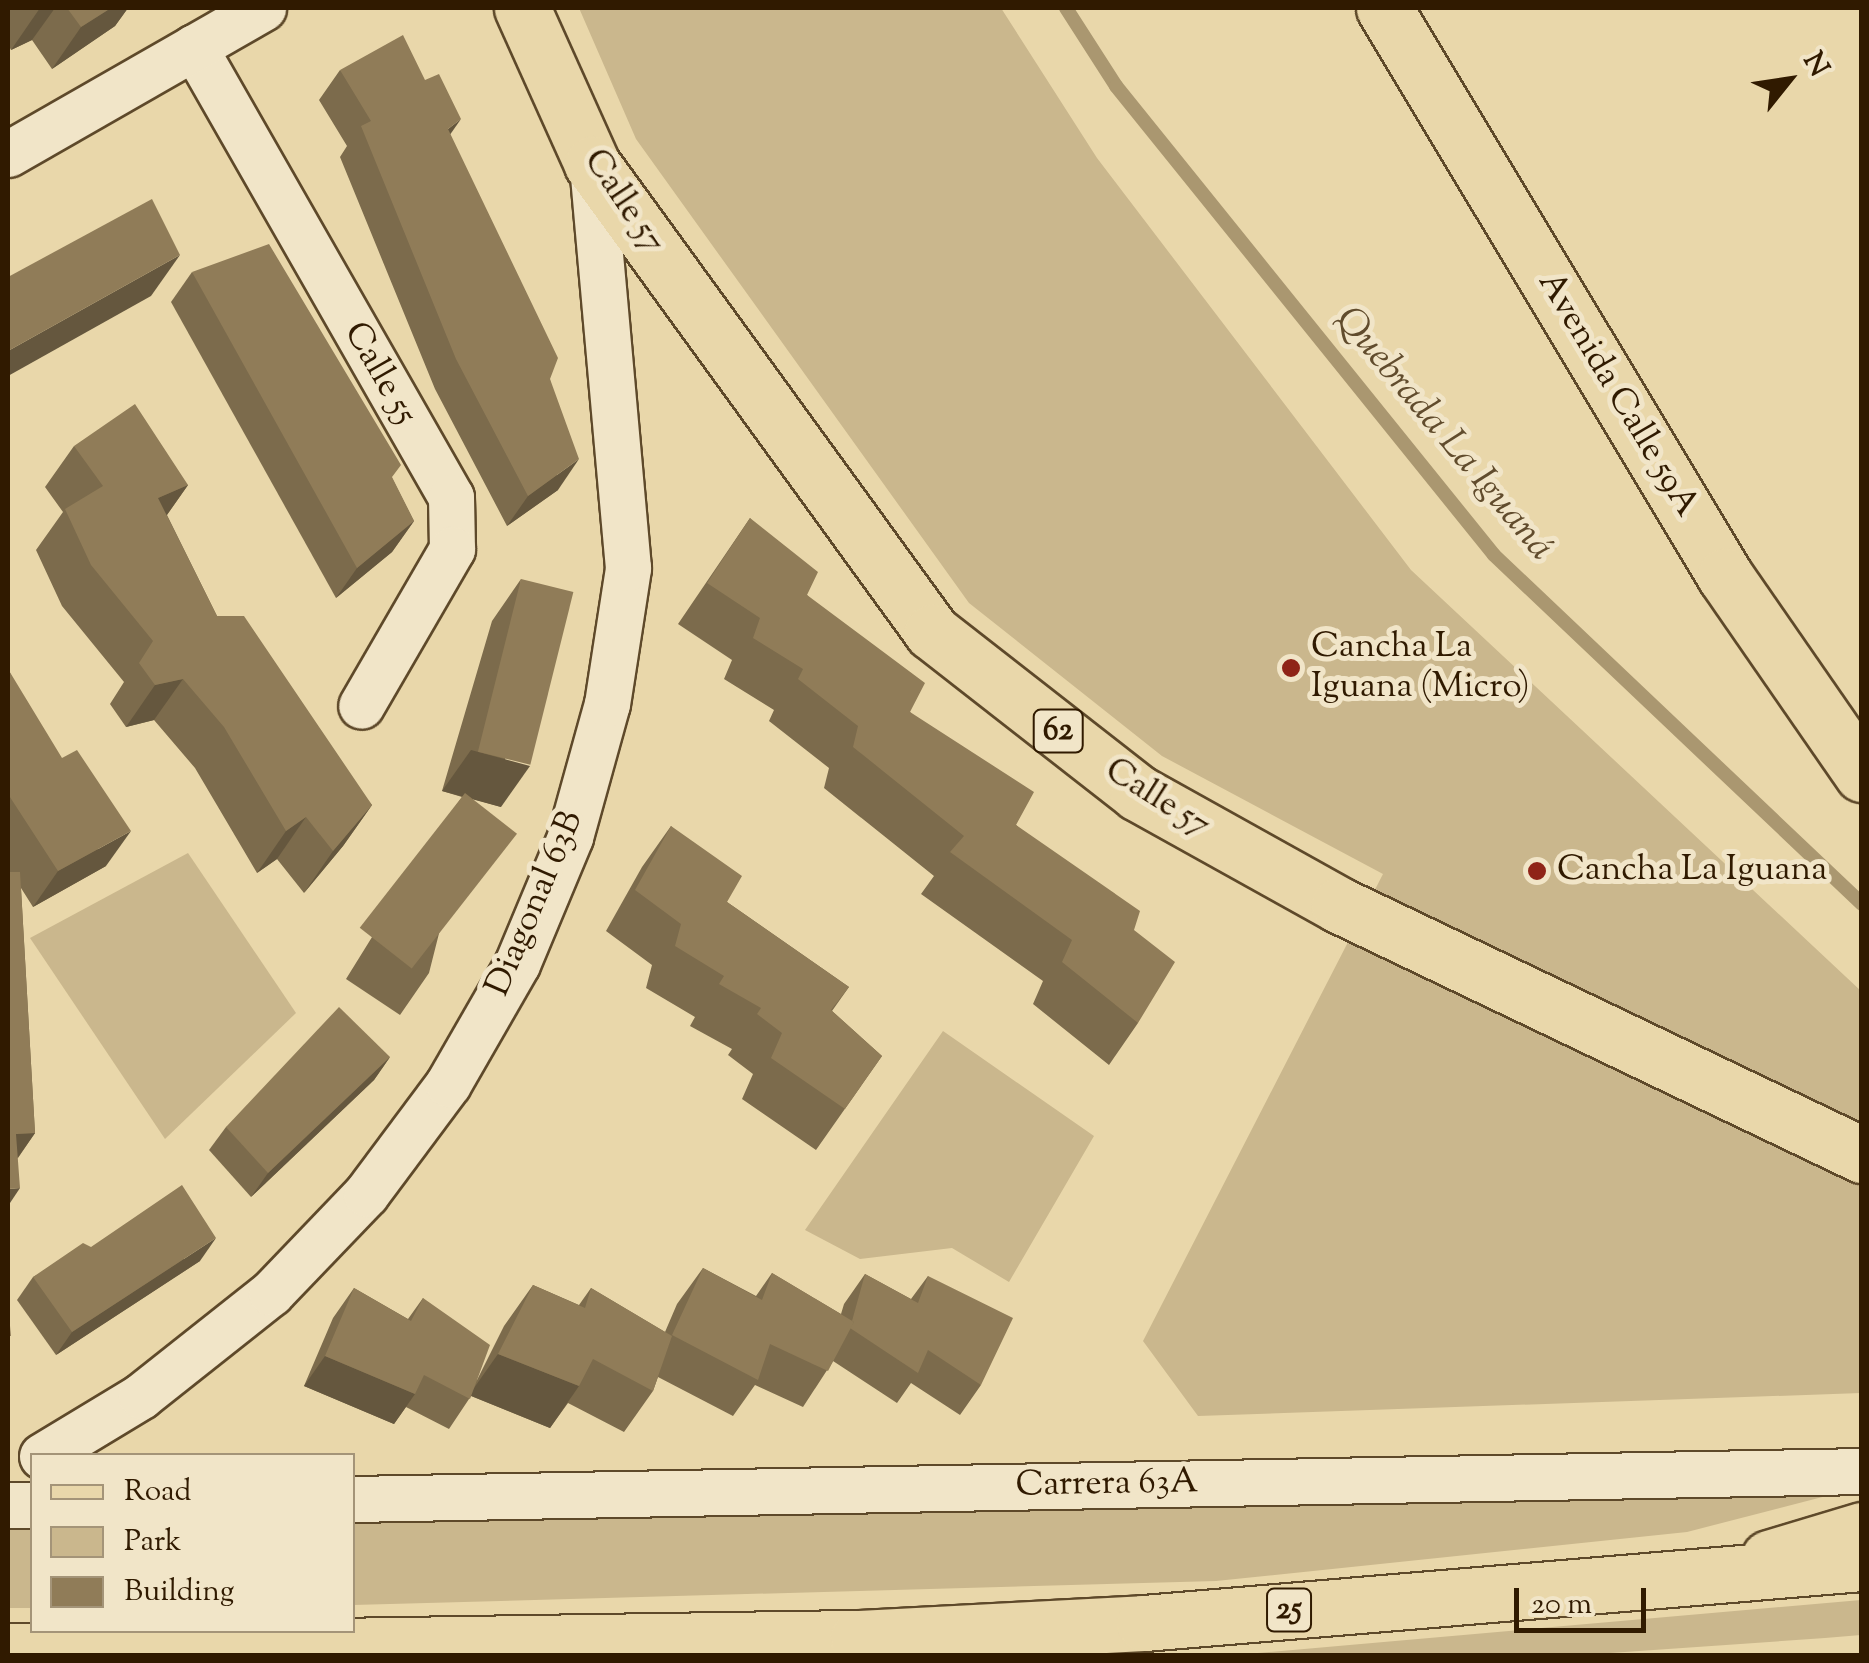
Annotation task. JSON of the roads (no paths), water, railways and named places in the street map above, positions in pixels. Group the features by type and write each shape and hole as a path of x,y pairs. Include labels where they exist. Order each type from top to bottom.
{"main road":[{"name":"Calle 57","path":"522,8 592,164 932,632 1123,782 1339,904 1862,1155"},
{"name":"Avenida Calle 59A","path":"1384,8 1725,576 1862,774"},
{"path":"1719,1573 1862,1530"},
{"name":"25","path":"8,1650 858,1638 1144,1624 1862,1563"},
{"path":"792,1656 858,1638"}],"street":[{"path":"8,154 263,8"},
{"name":"Calle 55","path":"194,47 451,497 452,549 361,706"},
{"name":"Diagonal 63B","path":"47,1453 141,1396 282,1282 366,1194 448,1084 517,964 570,837 602,724 628,568 592,164"},
{"name":"Carrera 63A","path":"355,1499 1862,1471"}],"waterway":[{"name":"Quebrada La Iguaná","path":"1066,8 1116,86 1494,555 1862,904"}],"place":[{"name":"Cancha La Iguana (Micro)","path":"1291,668"},
{"name":"Cancha La Iguana","path":"1537,871"}]}
